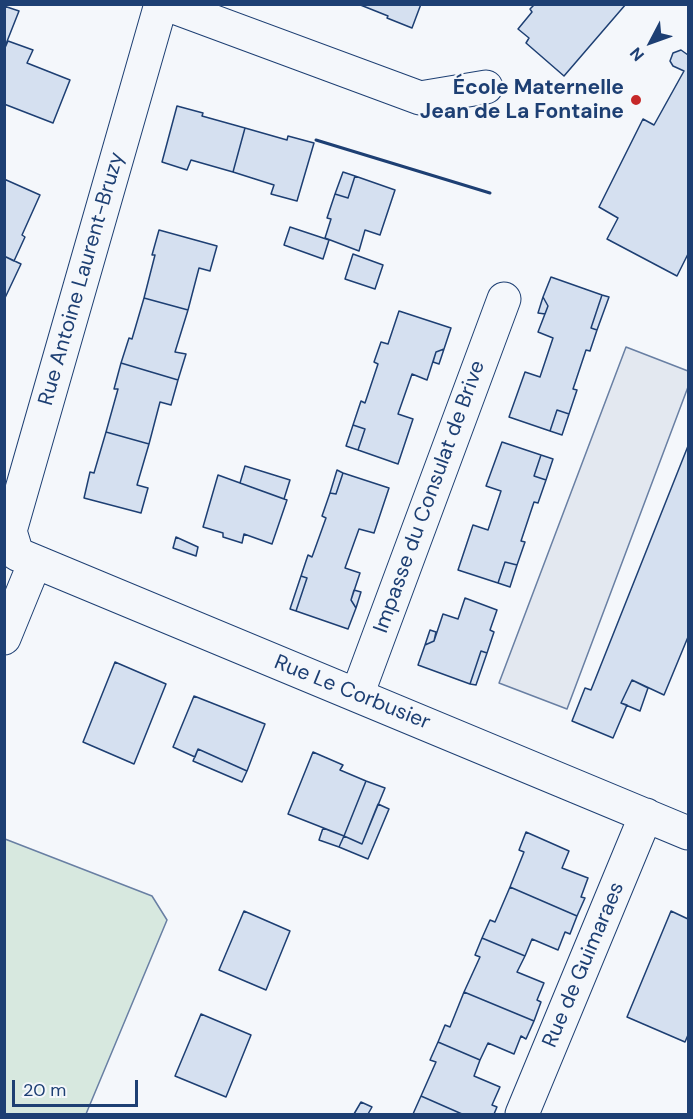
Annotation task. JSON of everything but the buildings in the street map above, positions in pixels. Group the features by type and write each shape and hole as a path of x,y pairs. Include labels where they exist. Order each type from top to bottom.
{"street":[{"name":"Rue Antoine Laurent-Bruzy","path":"26,558 10,531 161,4"},
{"path":"166,4 420,98 486,87"},
{"name":"Impasse du Consulat de Brive","path":"357,695 504,299"},
{"path":"4,638 26,558"},
{"name":"Rue Le Corbusier","path":"26,558 688,832"},
{"name":"Rue de Guimaraes","path":"522,1114 646,815"}],"shaded area":[{"path":"626,347 688,371 688,387 567,709 499,683"},
{"path":"5,839 152,896 167,920 86,1114 5,1114"}],"wall":[{"path":"316,140 490,193"}],"place":[{"name":"École Maternelle Jean de La Fontaine","path":"636,100"}]}
